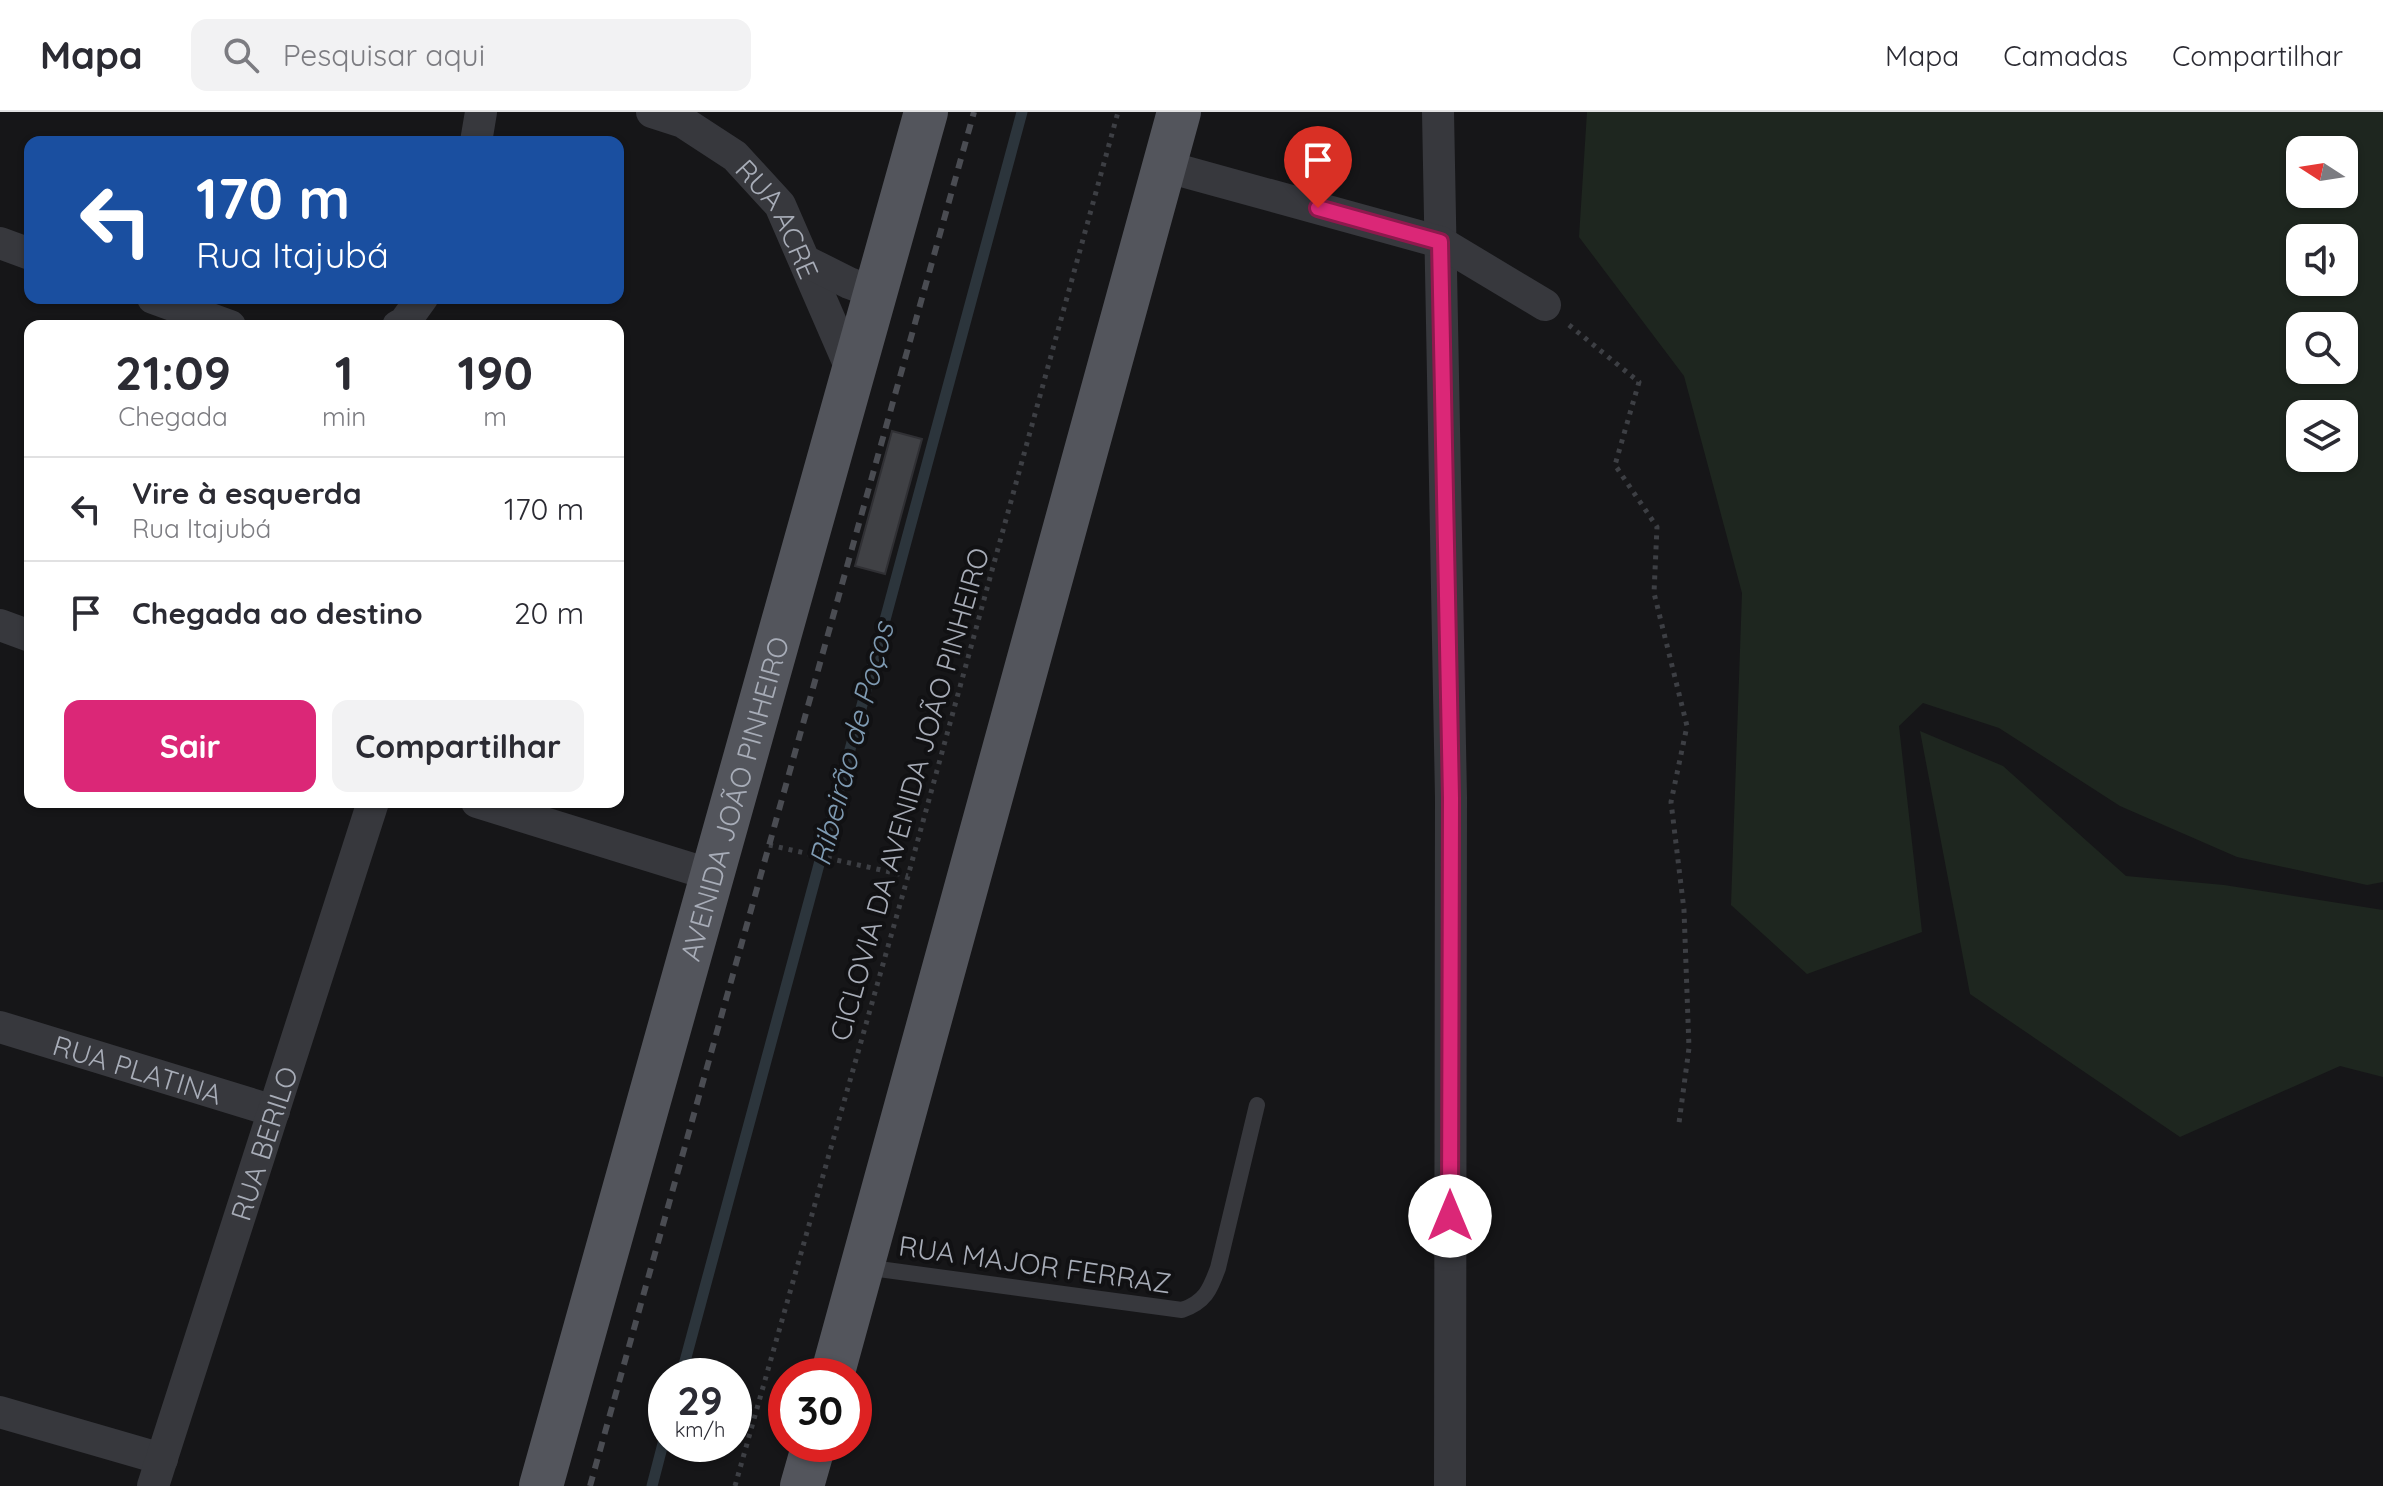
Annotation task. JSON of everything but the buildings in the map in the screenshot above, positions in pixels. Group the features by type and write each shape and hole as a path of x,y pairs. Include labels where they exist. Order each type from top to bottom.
{"main road":[{"name":"AVENIDA JOÃO PINHEIRO","path":"541,1486 926,112"},
{"path":"837,1358 1179,112"},
{"path":"802,1486 809,1462"}],"street":[{"path":"477,136 481,112"},
{"name":"RUA ACRE","path":"652,112 683,122 735,156 780,205 852,371"},
{"path":"1438,112 1451,798 1450,1486"},
{"path":"1164,166 1440,242 1545,305"},
{"path":"0,243 24,252"},
{"path":"805,261 874,292"},
{"path":"170,304 214,320"},
{"path":"0,625 24,634"},
{"name":"RUA BERILO","path":"158,1472 371,808"},
{"path":"496,808 712,875"},
{"name":"RUA PLATINA","path":"0,1027 274,1111"},
{"path":"0,1412 158,1472"}],"lane":[{"name":"RUA MAJOR FERRAZ","path":"863,1267 1182,1310 1199,1304 1210,1289 1218,1268 1257,1105"}],"path":[{"name":"CICLOVIA DA AVENIDA JOÃO PINHEIRO","path":"735,1486 908,876 1118,112"},
{"path":"1545,305 1639,382 1615,465 1657,527 1654,593 1687,726 1671,802 1684,910 1689,1048 1679,1123"},
{"path":"769,845 908,876"}],"shaded area":[{"path":"1587,112 2383,112 2383,882 2367,885 2237,857 2120,806 1999,728 1923,703 1899,726 1922,932 1807,974 1731,905 1742,593 1684,376 1579,237"},
{"path":"1920,731 2003,766 2126,876 2224,885 2383,910 2383,1077 2340,1066 2180,1137 1970,994"}],"waterway":[{"name":"Ribeirão de Poços","path":"686,1358 1022,112"},
{"name":"Ribeirão de Poços","path":"652,1486 658,1462"}],"railway":[{"path":"590,1486 974,112"}],"route":[{"path":"1318,208 1440,242 1451,798 1450,1216"}]}
